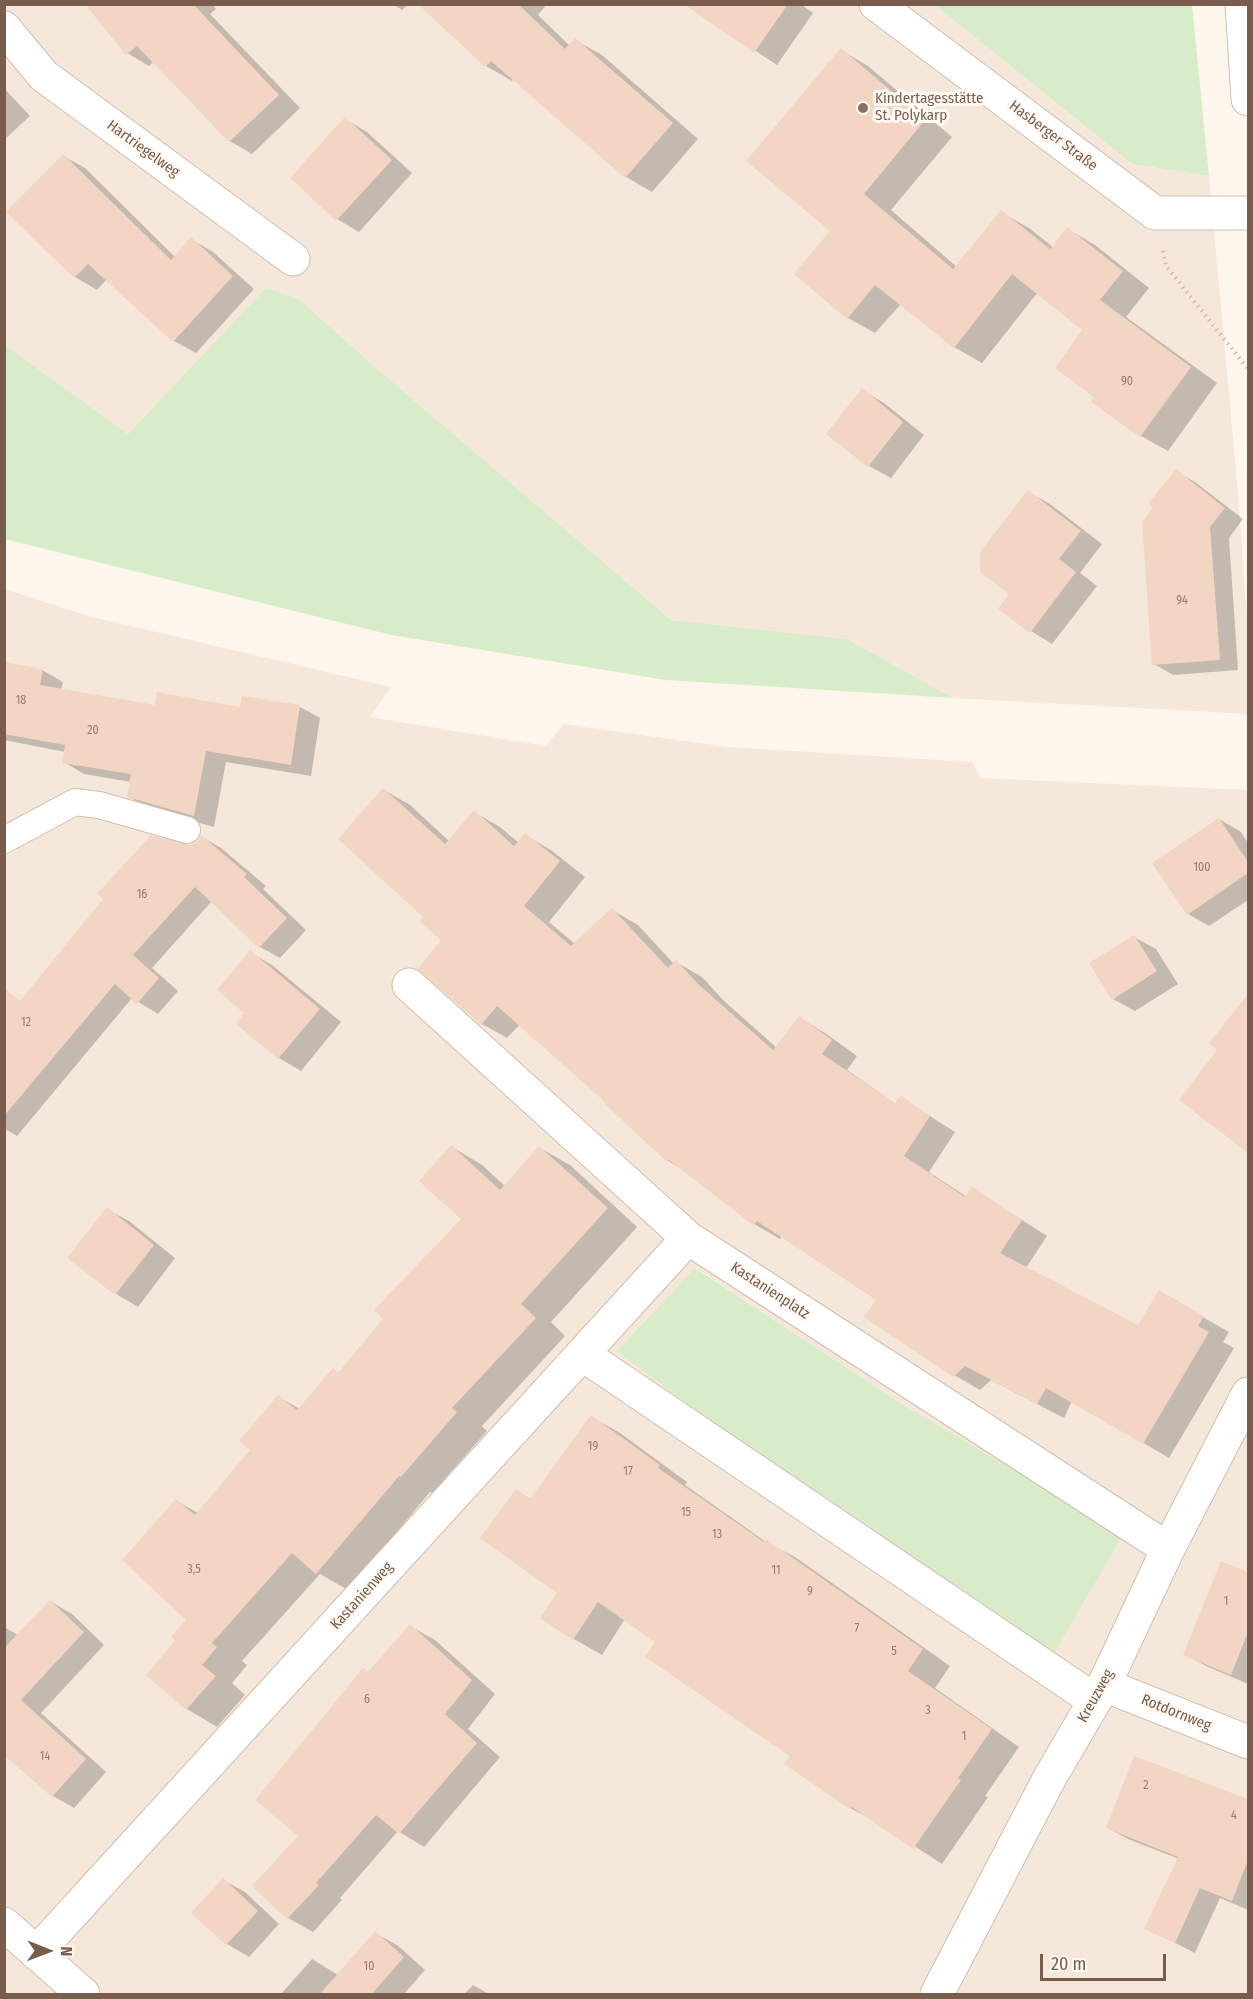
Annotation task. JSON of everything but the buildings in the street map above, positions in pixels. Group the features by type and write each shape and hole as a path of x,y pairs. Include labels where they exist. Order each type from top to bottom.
{"street":[{"name":"Hasberger Straße","path":"876,4 1155,213"},
{"path":"1242,4 1248,99"},
{"name":"Hartriegelweg","path":"4,28 44,75 293,259"},
{"path":"1155,213 1248,213"},
{"name":"Kastanienplatz","path":"409,985 688,1238 1168,1550"},
{"name":"Kastanienweg","path":"36,1953 688,1238"},
{"path":"582,1354 1099,1692"},
{"name":"Kreuzweg","path":"937,1995 1049,1779 1099,1692 1168,1550 1248,1395"},
{"name":"Rotdornweg","path":"1099,1692 1248,1742"},
{"path":"4,1924 83,1995"}],"lane":[{"path":"4,840 75,802 99,805 188,830"}],"path":[{"path":"1155,213 1166,266 1248,369"}],"shaded area":[{"path":"5,5 935,5 1132,164 1209,176 1237,481 1248,632 1248,714 953,698 847,639 671,620 375,367 299,299 266,289 128,434 5,345"},
{"path":"5,589 88,616 391,687 370,717 546,746 563,724 728,747 972,762 981,778 1248,790 1248,1994 5,1994","holes":["696,1268 902,1404 1122,1534 617,1351"]}],"green space":[{"path":"935,5 1192,5 1209,176 1132,164"},
{"path":"266,288 299,299 375,367 671,620 847,639 953,698 666,680 391,635 5,539 5,345 128,434"},
{"path":"695,1268 902,1404 1123,1534 1053,1655 762,1460 617,1351"}],"place":[{"name":"Kindertagesstätte St. Polykarp","path":"863,108"}]}
